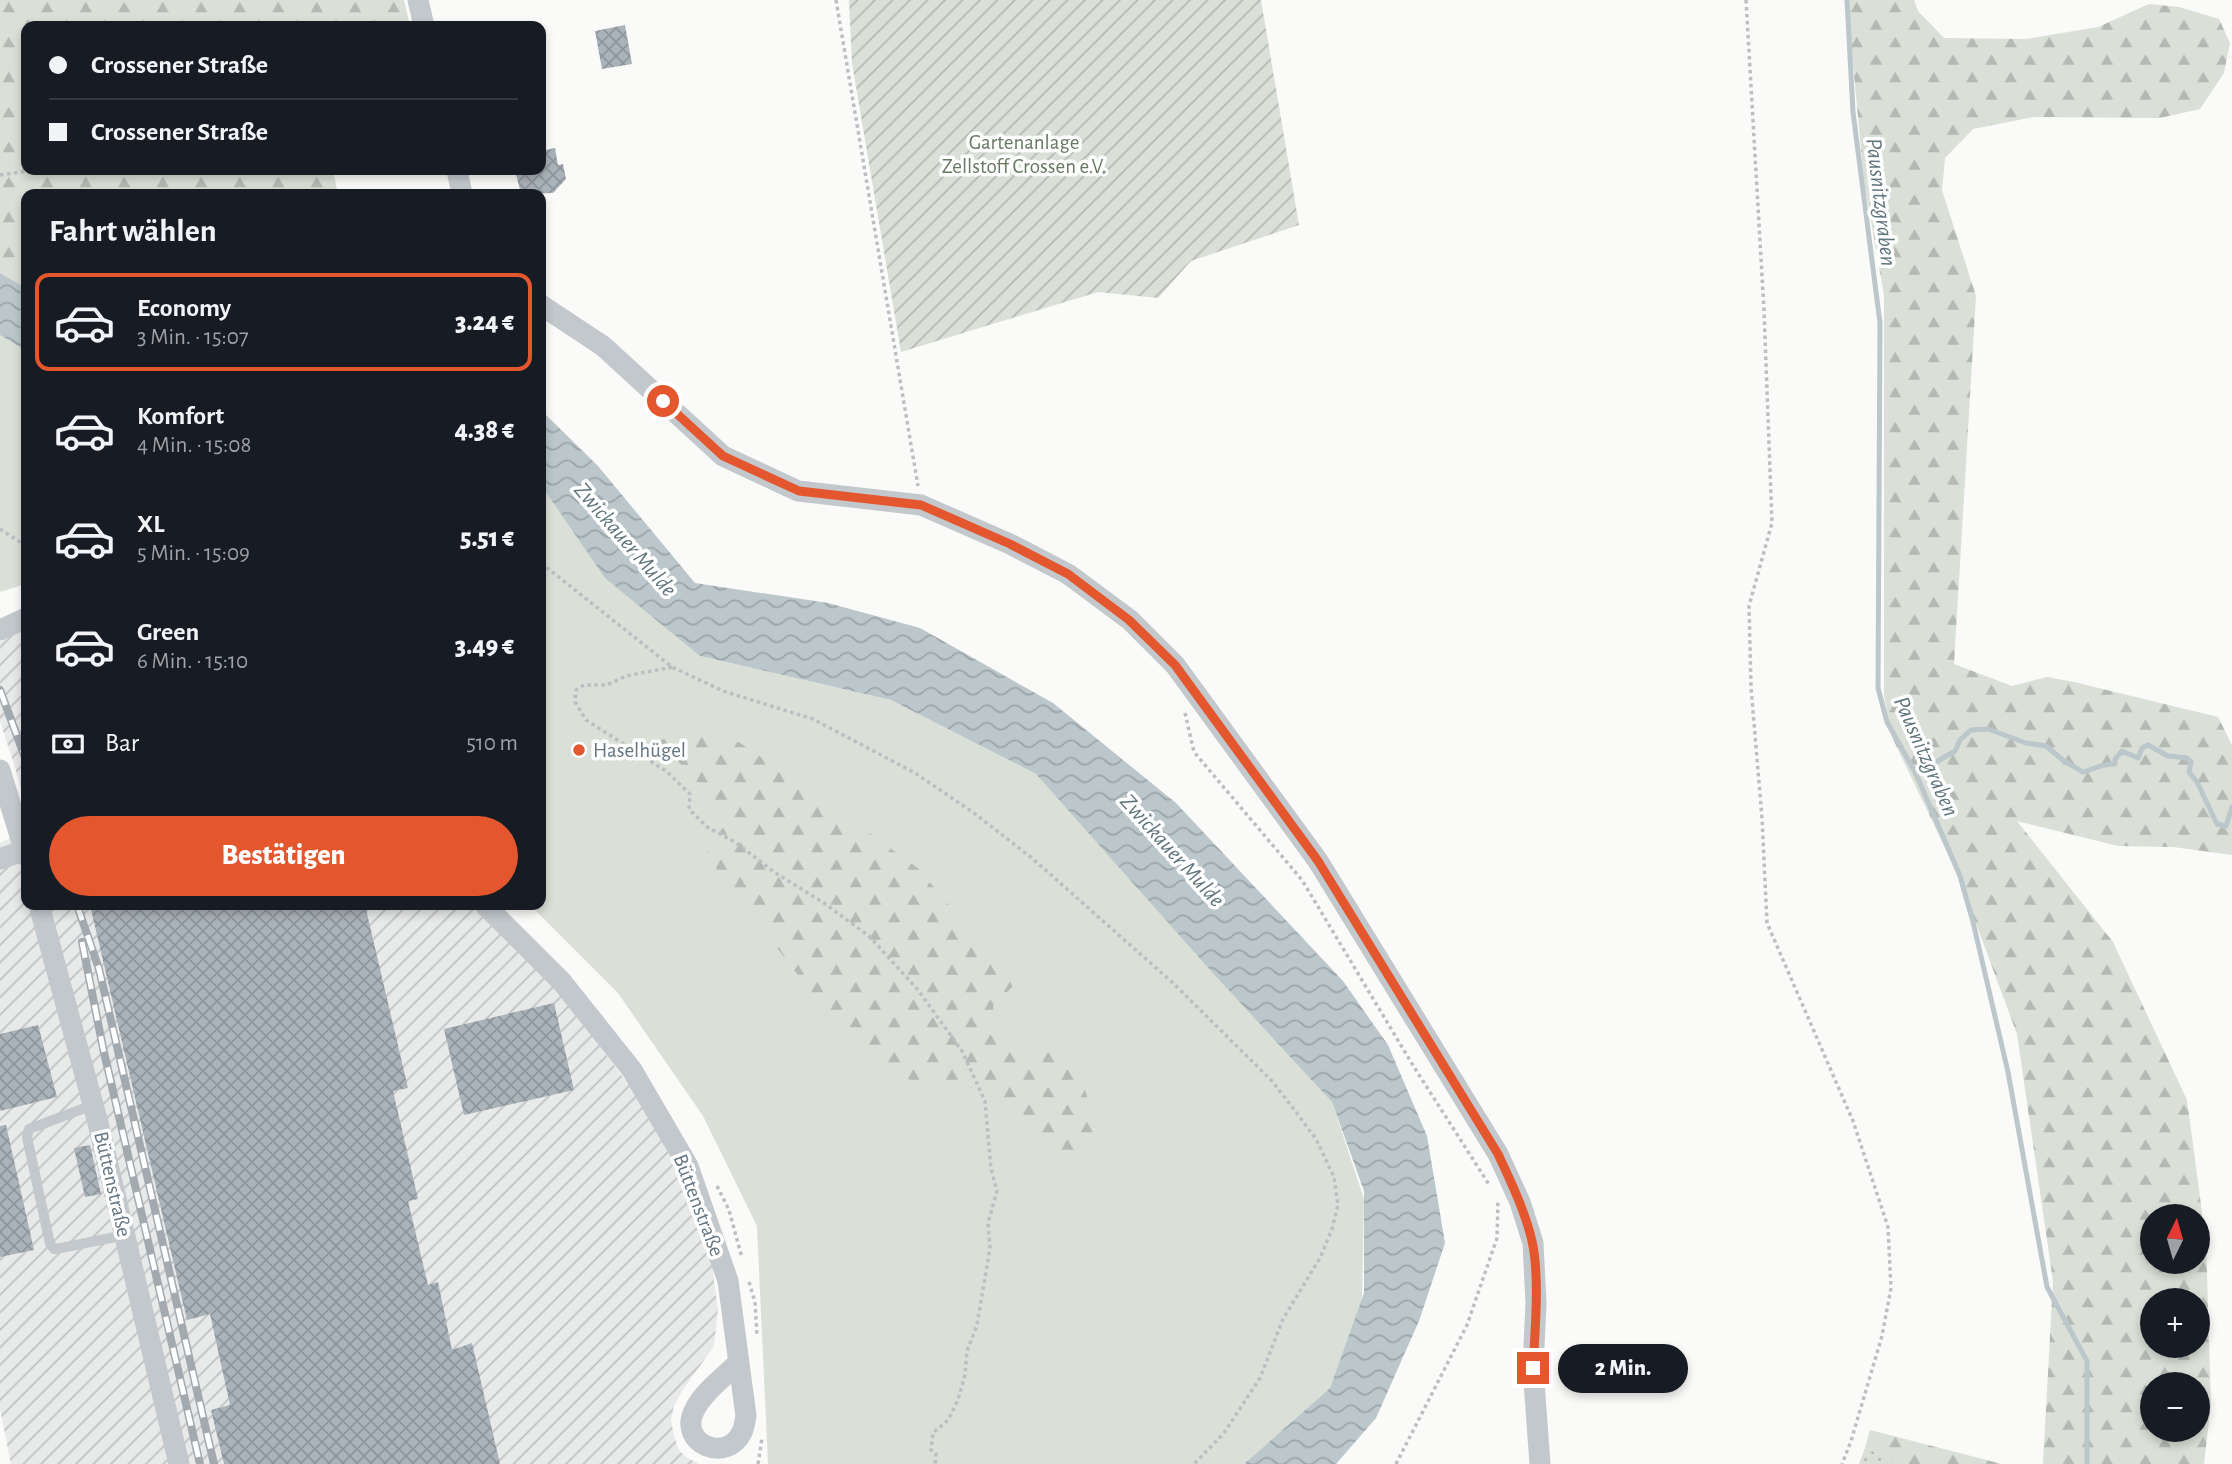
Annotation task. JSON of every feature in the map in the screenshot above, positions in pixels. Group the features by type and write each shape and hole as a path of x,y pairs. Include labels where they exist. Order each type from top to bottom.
{"street":[{"path":"418,0 423,21"},
{"path":"546,308 603,346 723,456 799,491 921,505 1010,544 1068,574 1129,620 1175,665 1318,861 1498,1154 1520,1202 1532,1243 1536,1303 1533,1368 1540,1464"},
{"path":"0,630 21,620"},
{"path":"0,770 21,840"},
{"path":"0,859 21,854"},
{"name":"Büttenstraße","path":"40,910 93,1105 179,1464"},
{"name":"Büttenstraße","path":"490,910 562,982 632,1070 688,1166 728,1281 738,1363"}],"lane":[{"path":"93,1105 29,1129 27,1137 50,1244 54,1249 125,1235"}],"path":[{"path":"836,0 921,505"},
{"path":"1746,0 1772,523 1749,606 1751,687 1762,818 1767,923 1853,1121 1888,1227 1891,1288 1882,1336 1842,1464"},
{"path":"0,175 21,172"},
{"path":"0,529 21,543"},
{"path":"546,567 672,667 723,691 813,719 915,773 974,813 1033,859 1173,983 1272,1081 1316,1139 1334,1177 1338,1205 1332,1229 1320,1258 1283,1319 1260,1378 1224,1433 1194,1464"},
{"path":"672,667 626,676 607,685 584,685 576,690 575,702 586,720 656,764 690,794 689,809 707,827 735,842 774,872 824,903 869,936 918,990 962,1051 985,1101 991,1169 997,1191 988,1223 990,1248 977,1325 967,1351 965,1375 958,1400 948,1420 933,1433 931,1450 936,1454 935,1464"},
{"path":"1183,703 1194,752 1302,880 1414,1067 1491,1188"},
{"path":"1396,1464 1467,1325 1497,1238 1498,1198"}],"shaded area":[{"path":"21,630 21,786 0,721 0,642"},
{"path":"21,832 21,910 481,910 560,993 643,1104 681,1178 712,1265 718,1310 714,1346 682,1391 674,1406 671,1420 679,1450 699,1464 11,1464 0,1409 0,843"}],"green space":[{"path":"0,0 404,0 409,21 21,21 21,175 334,175 337,189 21,189 21,285 0,273"},
{"name":"Gartenanlage Zellstoff Crossen e.V.","path":"849,0 1261,0 1299,225 1191,261 1158,298 1098,292 901,352 852,63"},
{"path":"1847,0 1914,0 1918,11 1944,38 2026,39 2098,27 2149,4 2179,7 2219,19 2230,43 2224,73 2200,109 2160,118 2034,117 1973,129 1945,158 1942,190 1976,296 1954,664 2012,686 2047,677 2218,717 2232,745 2232,855 2173,847 2118,846 2017,821 2113,942 2187,1100 2201,1204 2140,1204 2140,1274 2207,1274 2207,1288 2140,1288 2140,1358 2210,1358 2211,1404 2210,1413 2210,1372 2140,1372 2140,1442 2207,1442 2204,1464 2043,1464 2053,1281 2017,1034 1958,875 1892,737 1884,696 1884,295 1864,181"},
{"path":"0,335 21,348 21,586 0,592"},
{"path":"546,492 700,656 891,700 1036,774 1332,1102 1364,1199 1362,1301 1330,1388 1244,1464 768,1464 757,1226 703,1116 618,993 535,910 546,910"},
{"path":"711,734 737,741 919,869 1014,985 993,1006 995,1035 1021,1047 1075,1058 1102,1143 1042,1157 997,1087 948,1089 887,1074 820,1004 705,854 730,817 658,740"},
{"path":"1870,1430 2002,1464 1901,1464 1865,1448"},
{"path":"1865,1448 1901,1464 1859,1464"}],"water":[{"path":"0,273 21,285 21,348 0,335"},
{"name":"Zwickauer Mulde","path":"546,415 598,466 695,583 828,603 920,628 1053,703 1176,803 1343,981 1388,1045 1427,1136 1445,1243 1419,1321 1376,1418 1336,1464 1244,1464 1330,1388 1364,1293 1364,1191 1332,1102 1036,774 891,700 700,656 605,578 546,492"}],"building":[{"path":"625,25 632,64 602,69 595,31"},
{"path":"555,148 558,165 563,164 566,179 553,193 546,193 546,189 520,189 516,175 546,175 546,150"},
{"path":"91,910 366,910 408,1088 393,1091 418,1199 408,1201 428,1285 438,1282 452,1350 472,1343 500,1464 224,1464 211,1410 230,1405 210,1314 187,1320"},
{"path":"554,1003 574,1090 464,1115 444,1029"},
{"path":"38,1025 57,1097 0,1111 0,1034"},
{"path":"6,1125 34,1250 0,1257 0,1126"},
{"path":"90,1145 101,1194 85,1197 74,1148"}],"waterway":[{"name":"Pausnitzgraben","path":"1847,0 1853,112 1880,323 1878,688 1887,722 1916,774 1960,876 1973,922 2008,1072 2047,1287 2087,1361 2087,1464"},
{"path":"1916,774 1955,751 1960,740 1971,730 1988,729 2026,743 2046,746 2083,772 2115,764 2115,759 2122,751 2138,758 2142,748 2148,745 2168,756 2187,758 2191,762 2189,772 2197,782 2217,824 2226,826 2232,807"}],"railway":[{"path":"0,690 21,747"},
{"path":"79,910 99,969 214,1464"},
{"path":"82,942 103,1048 200,1464"}],"place":[{"name":"Haselhügel","path":"579,750"}],"route":[{"path":"663,401 723,456 799,491 921,505 1010,544 1068,574 1129,620 1175,665 1318,861 1498,1154 1520,1202 1532,1243 1536,1303 1533,1368"}]}
